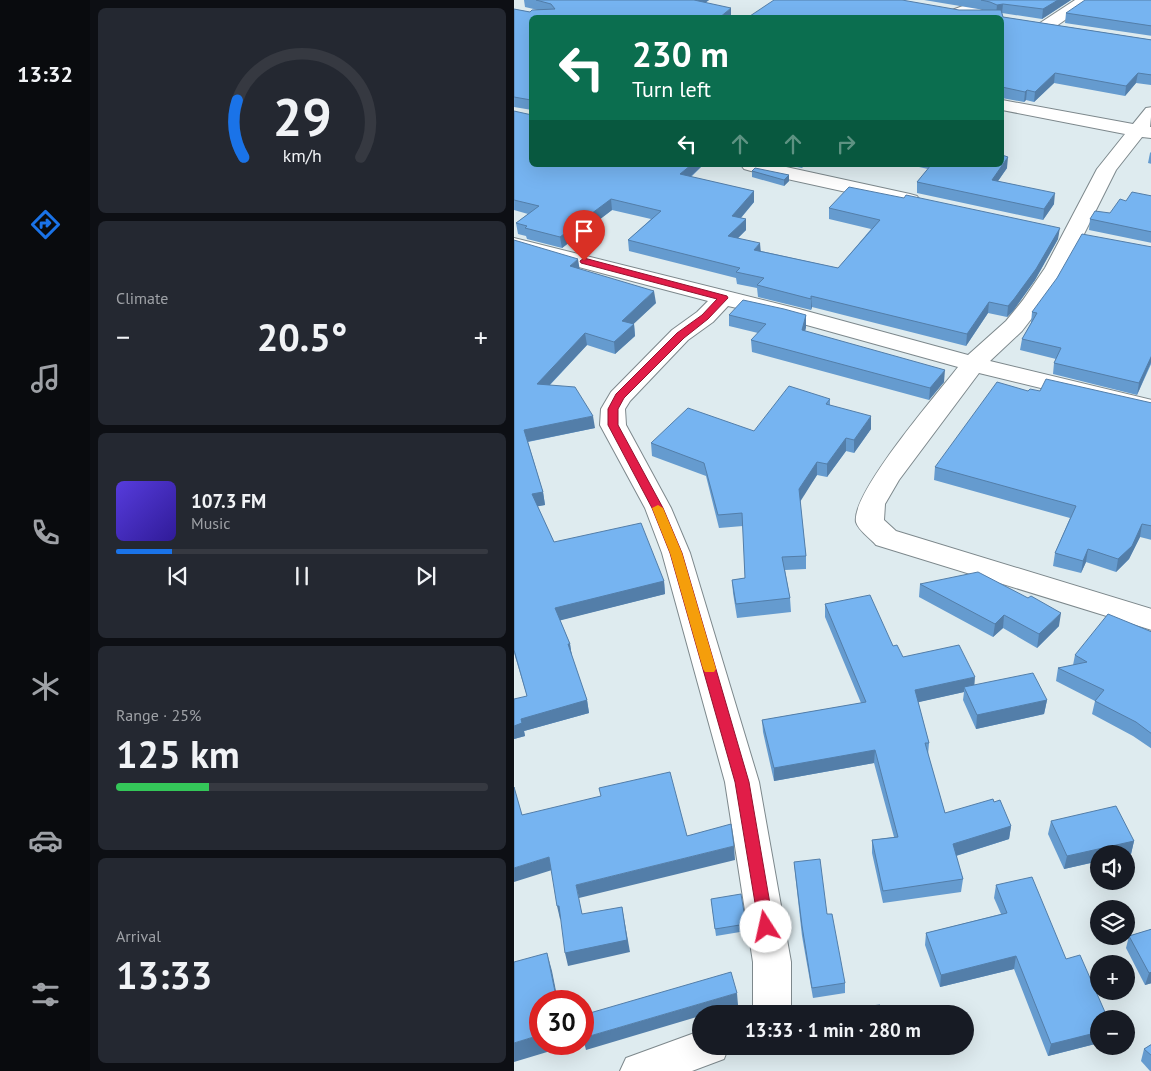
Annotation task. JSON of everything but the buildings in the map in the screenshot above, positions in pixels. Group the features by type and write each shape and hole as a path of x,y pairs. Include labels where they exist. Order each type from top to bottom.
{"street":[{"path":"958,13 993,0"},
{"path":"1046,26 1086,0"},
{"path":"940,10 970,15"},
{"path":"1028,24 1065,30"},
{"path":"1004,105 1145,132"},
{"path":"1151,112 1145,132 1107,169 1056,268 1031,305 1014,326 973,364 887,477 872,504 870,522 886,538 1151,620"},
{"path":"759,167 928,203"},
{"path":"514,244 791,314 973,364 1151,408"},
{"path":"723,298 705,317 680,336 620,397 613,409 613,425 658,508 676,553 742,782 772,962 772,1005"},
{"path":"640,1071 692,1052"}],"slow traffic":[{"path":"658,508 676,553 710,669"}],"route":[{"path":"584,261 723,298 705,317 680,336 620,397 613,409 613,425 658,508 676,553 742,782 766,927"}]}
